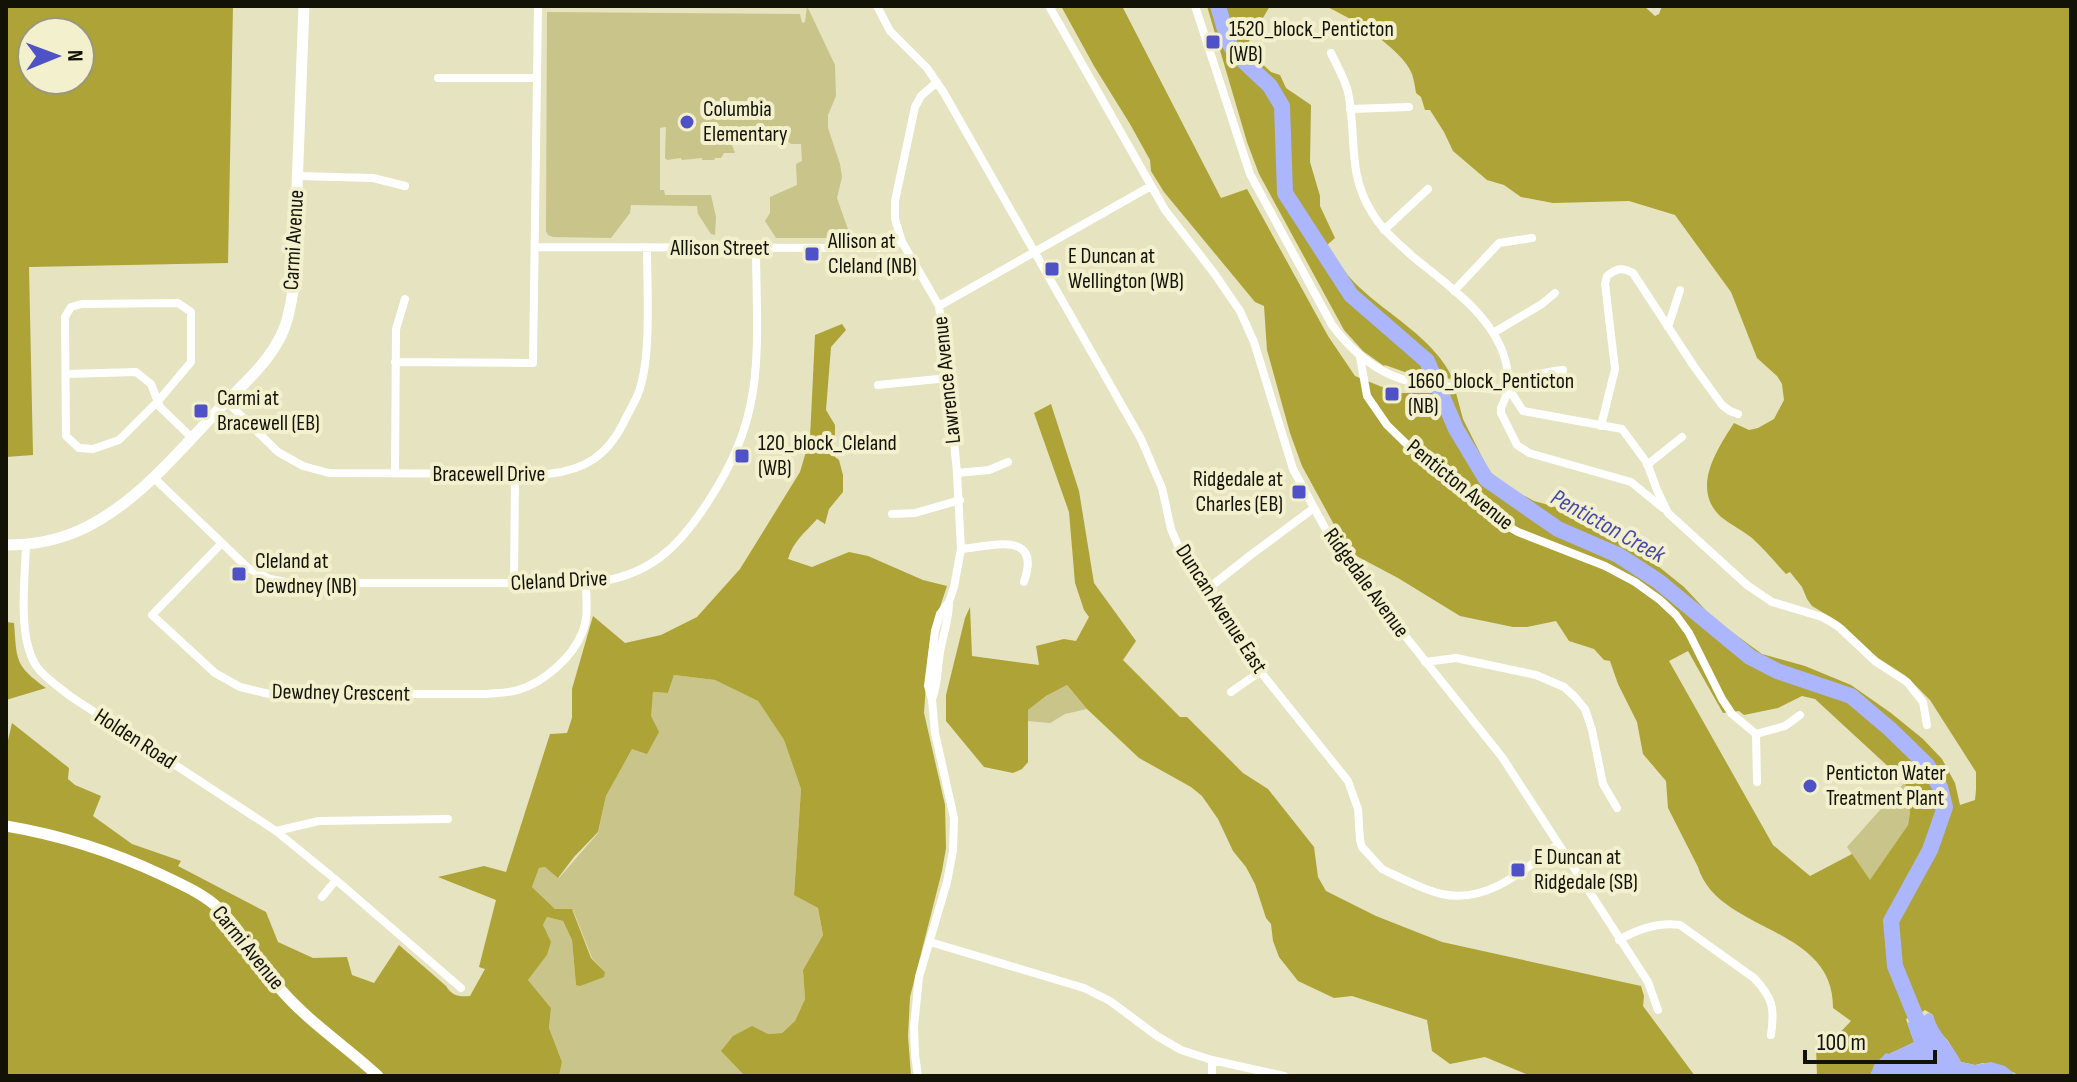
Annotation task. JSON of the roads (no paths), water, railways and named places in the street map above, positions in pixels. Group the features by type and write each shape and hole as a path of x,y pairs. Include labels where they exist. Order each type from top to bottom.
{"street":[{"name":"Carmi Avenue","path":"6,545 50,541 78,531 114,510 154,478 272,352 286,326 293,291 304,6"},
{"path":"395,362 533,363 538,6"},
{"name":"Duncan Avenue East","path":"877,6 890,31 937,82 1141,439 1162,488 1171,529 1192,573 1247,655 1348,781 1358,809 1362,847 1382,869 1390,873 1443,895 1466,896 1509,881 1557,845"},
{"name":"Ridgedale Avenue","path":"1049,6 1165,210 1240,311 1254,342 1293,469 1338,552 1502,757 1648,982 1658,1010"},
{"path":"1195,6 1250,174 1332,325 1347,346 1392,377 1429,386 1509,389 1532,375 1563,370"},
{"path":"1331,53 1346,84 1357,181 1369,209 1384,230 1484,320 1505,357 1509,389 1523,411 1622,429 1647,465 1668,513"},
{"path":"438,78 537,78"},
{"name":"Lawrence Avenue","path":"918,1076 915,1055 919,977 953,851 954,818 935,733 932,700 937,687 949,602 959,567 960,500 939,306 902,242 895,219 895,201 917,101 937,82"},
{"path":"1350,109 1409,107"},
{"path":"297,176 373,178 405,186"},
{"path":"939,306 1151,186"},
{"path":"1384,230 1428,189"},
{"path":"1454,291 1499,243 1532,238"},
{"name":"Allison Street","path":"536,247 879,248 902,242"},
{"name":"Bracewell Drive","path":"226,401 278,452 303,466 329,473 567,472 587,464 604,452 617,436 639,392 646,353 647,248"},
{"name":"Cleland Drive","path":"154,478 248,568 270,579 292,583 586,583 605,582 644,568 687,533 735,455 754,383 756,248"},
{"path":"1601,426 1615,369 1606,297 1607,276 1619,268 1633,273 1722,405 1738,414"},
{"path":"1668,327 1680,290"},
{"path":"1493,333 1555,293"},
{"path":"395,474 396,329 405,299"},
{"path":"178,303 191,312 191,362 119,440 93,449 79,448 66,436 66,374 65,317 71,307 82,304 178,303"},
{"name":"Penticton Avenue","path":"1360,357 1367,396 1387,425 1424,461 1499,521 1518,532 1621,574 1660,600 1689,633 1732,714 1756,734"},
{"path":"66,374 136,372 151,384 160,407 192,438"},
{"path":"878,385 948,378"},
{"path":"1509,389 1501,413 1520,448 1631,482 1747,585 1772,602 1831,622 1876,662 1907,682 1923,702 1927,725"},
{"path":"1647,465 1682,437"},
{"path":"957,473 989,470 1008,462"},
{"path":"514,584 515,474"},
{"path":"892,514 960,500"},
{"path":"1205,591 1314,508"},
{"name":"Dewdney Crescent","path":"222,543 152,615 215,673 240,687 269,694 487,694 519,690 535,683 569,655 582,633 587,615 586,583"},
{"path":"961,549 1011,544 1021,547 1026,551 1029,563 1024,582"},
{"name":"Holden Road","path":"26,545 24,630 28,652 39,670 70,696 276,831 461,988"},
{"path":"1425,662 1456,658 1536,675 1564,687 1585,709 1603,784 1617,808"},
{"path":"1231,692 1261,671"},
{"path":"1757,782 1756,734 1785,726 1800,715"},
{"path":"276,831 319,821 448,819"},
{"name":"Carmi Avenue","path":"6,826 52,835 113,855 201,895 233,925 285,994 378,1076"},
{"path":"322,897 336,880"},
{"path":"1619,940 1631,933 1666,923 1680,925 1754,978 1763,988 1774,1011 1771,1035"},
{"path":"930,942 1084,988 1110,1001 1181,1050 1284,1076"},
{"path":"1212,1060 1212,1076"}],"water":[{"path":"1928,1013 1933,1015 1961,1062 1975,1065 1991,1062 2005,1066 2017,1076 1870,1076 1874,1065 1886,1053 1914,1042 1907,1023"}],"waterway":[{"name":"Penticton Creek","path":"1218,6 1235,53 1270,86 1282,106 1285,193 1351,295 1427,361 1456,429 1486,479 1558,529 1618,555 1658,581 1750,657 1777,671 1851,696 1927,765 1940,787 1945,807 1930,850 1891,921 1895,966 1917,1020 1948,1076"}],"place":[{"name":"1520_block_Penticton (WB)","path":"1213,42"},
{"name":"Columbia Elementary","path":"687,122"},
{"name":"Allison at Cleland (NB)","path":"812,254"},
{"name":"E Duncan at Wellington (WB)","path":"1052,269"},
{"name":"1660_block_Penticton (NB)","path":"1392,394"},
{"name":"Carmi at Bracewell (EB)","path":"201,411"},
{"name":"120_block_Cleland (WB)","path":"742,456"},
{"name":"Ridgedale at Charles (EB)","path":"1299,492"},
{"name":"Cleland at Dewdney (NB)","path":"239,574"},
{"name":"Penticton Water Treatment Plant","path":"1810,786"},
{"name":"E Duncan at Ridgedale (SB)","path":"1518,870"}]}
